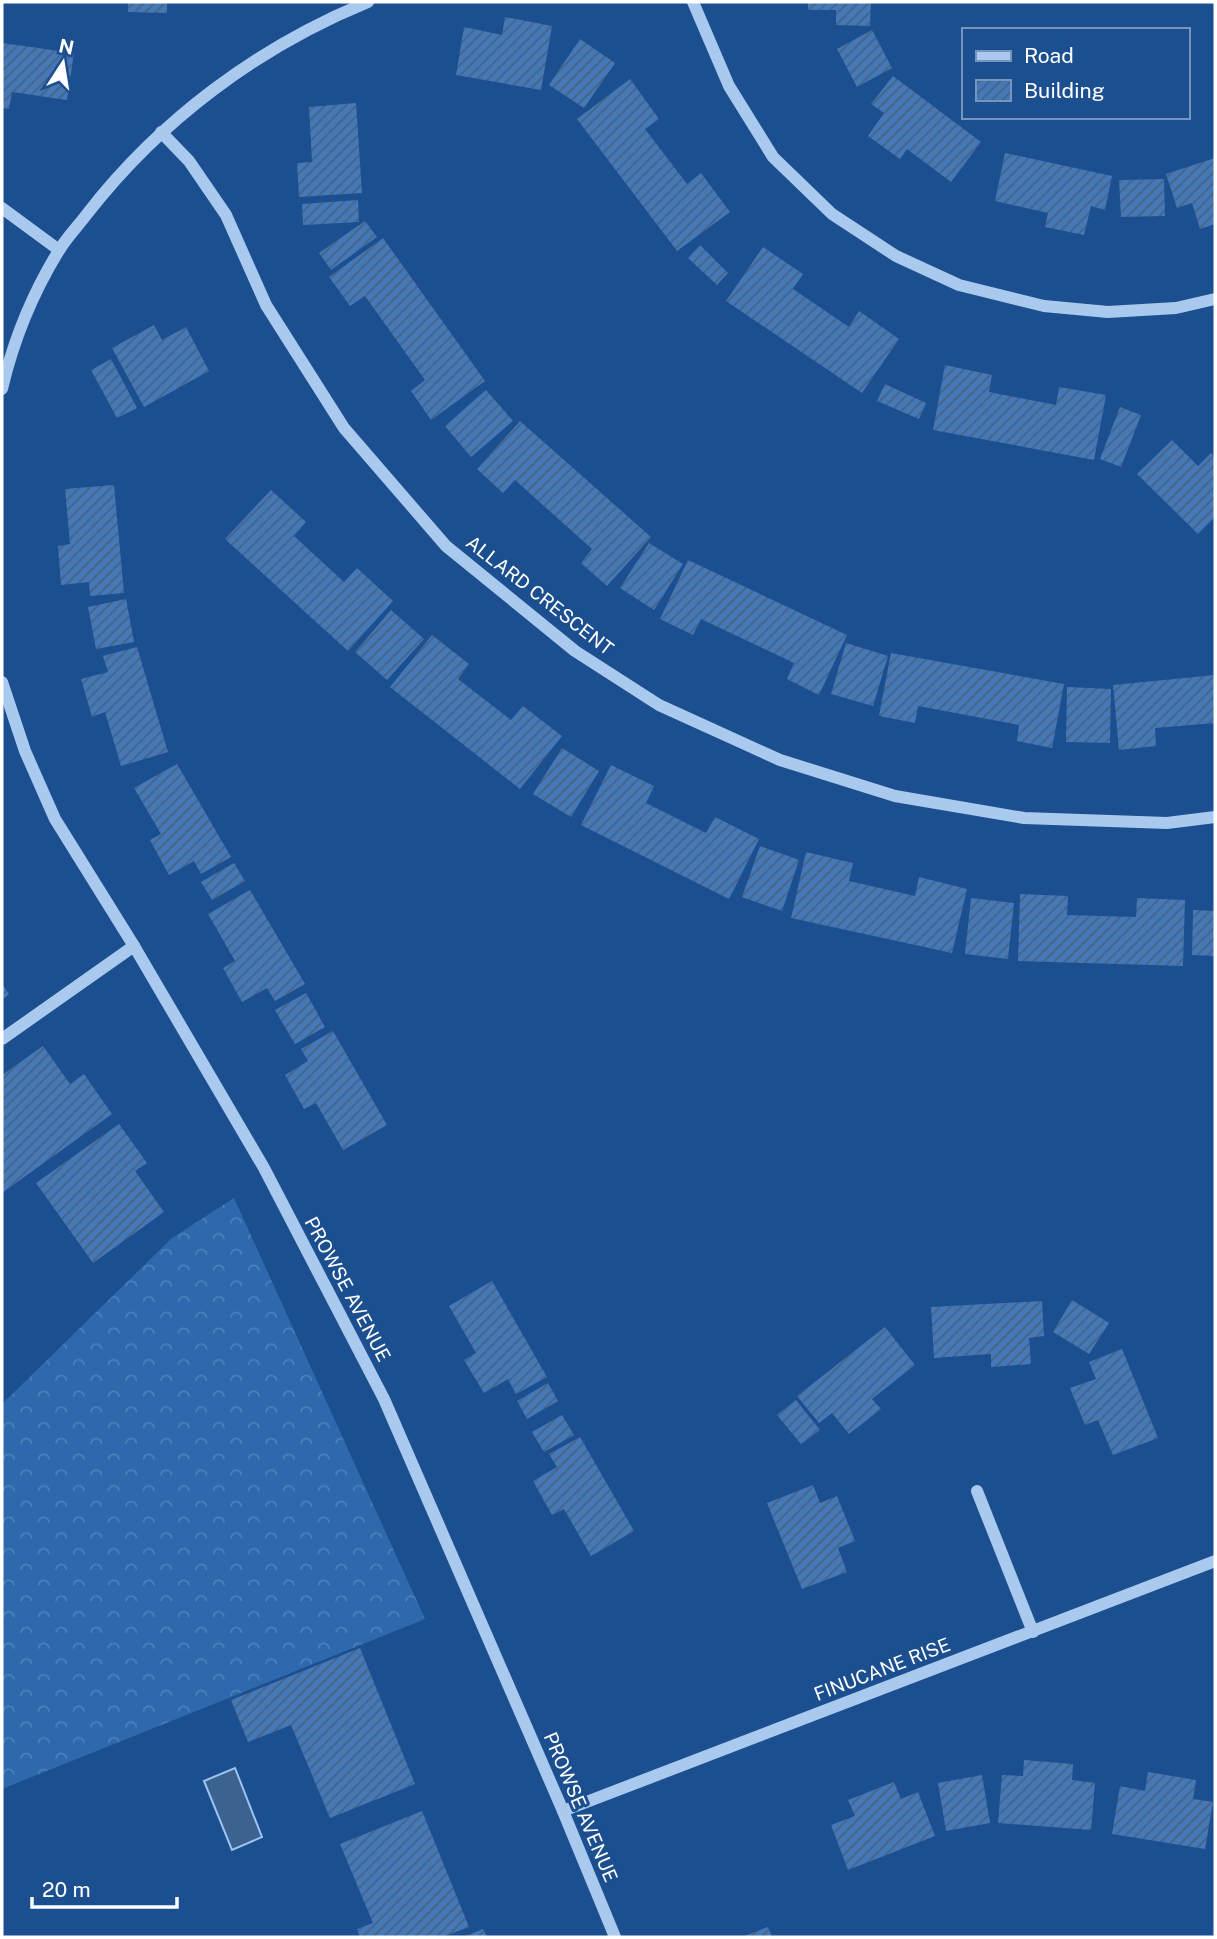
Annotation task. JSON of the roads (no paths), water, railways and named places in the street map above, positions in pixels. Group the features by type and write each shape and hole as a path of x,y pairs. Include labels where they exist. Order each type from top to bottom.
{"street":[{"path":"2,389 26,318 59,250 103,193 161,132 227,78 291,40 368,2"},
{"path":"693,2 729,86 773,157 832,214 896,256 959,285 1044,306 1108,312 1176,308 1215,299"},
{"name":"ALLARD CRESCENT","path":"161,132 189,161 226,215 266,305 344,428 446,546 575,651 659,705 780,760 895,796 1024,818 1167,823 1215,817"},
{"path":"2,208 59,250"},
{"name":"PROWSE AVENUE","path":"3,687 25,751 55,819 134,946 264,1168 384,1399 615,1937"},
{"path":"2,1039 134,946"},
{"path":"977,1491 1033,1632"},
{"name":"FINUCANE RISE","path":"563,1811 1215,1561"}]}
